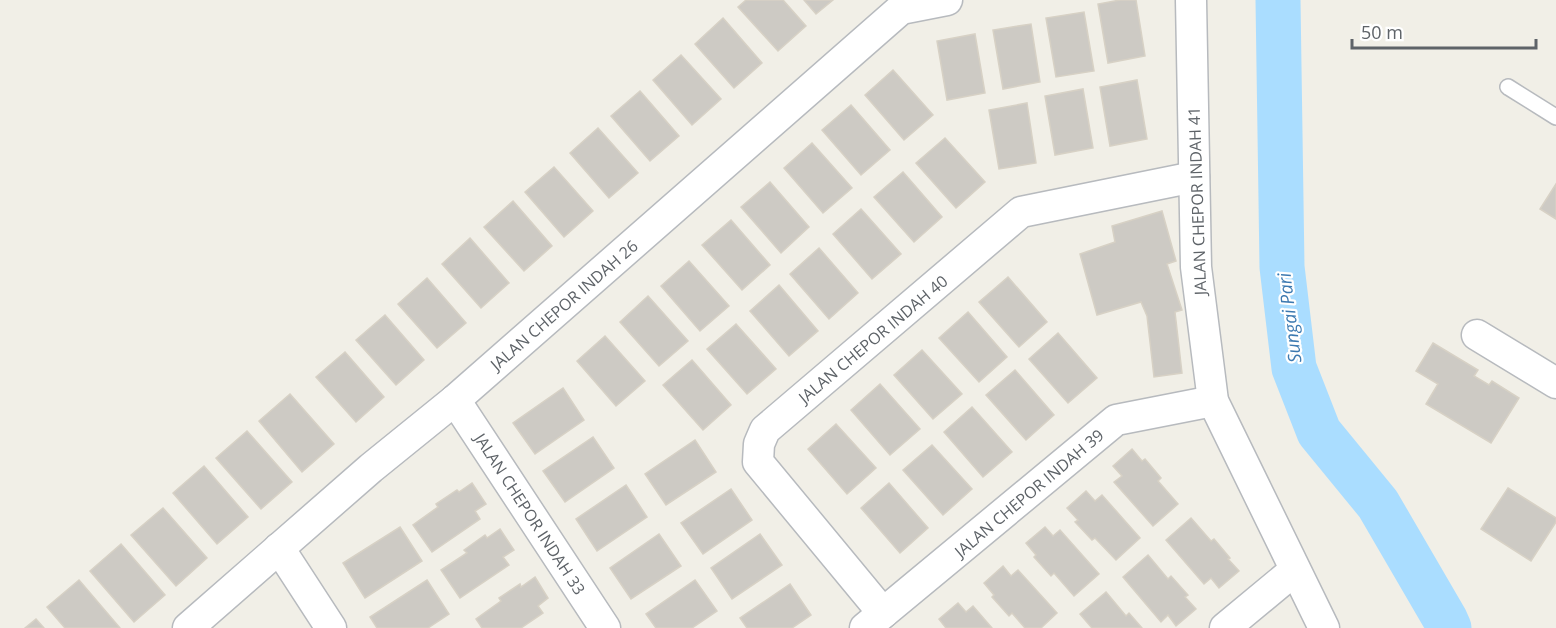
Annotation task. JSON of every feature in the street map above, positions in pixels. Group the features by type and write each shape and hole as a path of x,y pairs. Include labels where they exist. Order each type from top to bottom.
{"street":[{"name":"JALAN CHEPOR INDAH 26","path":"188,628 371,468 455,400 901,9 947,0"},
{"name":"JALAN CHEPOR INDAH 41","path":"1191,0 1196,267 1212,401 1324,628"},
{"name":"JALAN CHEPOR INDAH 40","path":"874,621 758,462 759,444 765,430 1021,212 1194,177"},
{"path":"1477,336 1556,383"},
{"name":"JALAN CHEPOR INDAH 33","path":"455,400 605,628"},
{"name":"JALAN CHEPOR INDAH 39","path":"874,621 1116,420 1212,401"},
{"path":"279,548 331,628"},
{"path":"1225,628 1295,570"}],"lane":[{"path":"1508,87 1556,117"}],"building":[{"path":"746,0 783,0 806,26 778,51 738,7"},
{"path":"804,0 833,0 816,14"},
{"path":"1136,0 1145,56 1108,63 1098,4"},
{"path":"1084,12 1094,71 1056,77 1046,18"},
{"path":"723,18 762,63 734,88 695,44"},
{"path":"1031,24 1040,82 1003,89 993,30"},
{"path":"975,34 985,93 947,100 937,41"},
{"path":"681,55 721,99 692,125 653,80"},
{"path":"893,70 933,115 904,140 865,95"},
{"path":"1137,80 1147,139 1110,146 1100,87"},
{"path":"1083,89 1093,148 1055,155 1045,96"},
{"path":"640,91 679,136 650,161 611,116"},
{"path":"1027,103 1036,163 999,169 989,110"},
{"path":"851,105 890,150 861,175 822,130"},
{"path":"598,128 638,173 609,198 570,153"},
{"path":"945,138 985,182 956,208 916,163"},
{"path":"812,143 852,188 823,213 784,168"},
{"path":"554,167 593,211 564,237 525,192"},
{"path":"903,172 942,217 914,242 874,197"},
{"path":"770,182 809,227 781,253 741,207"},
{"path":"1556,184 1556,219 1540,209"},
{"path":"513,201 552,246 524,271 484,227"},
{"path":"861,209 901,254 872,279 833,234"},
{"path":"1162,211 1176,261 1167,264 1182,310 1175,312 1182,373 1154,377 1147,316 1141,302 1097,315 1080,254 1115,242 1112,226"},
{"path":"731,220 770,265 742,290 702,245"},
{"path":"470,238 509,283 481,308 442,264"},
{"path":"819,248 858,293 829,319 790,274"},
{"path":"689,261 729,306 700,331 661,286"},
{"path":"1008,277 1047,322 1019,347 979,302"},
{"path":"427,278 466,323 437,348 398,304"},
{"path":"779,285 818,331 789,356 750,311"},
{"path":"648,296 688,341 659,366 620,322"},
{"path":"968,312 1007,357 979,382 939,338"},
{"path":"385,315 424,360 396,385 356,340"},
{"path":"736,324 776,369 747,394 707,349"},
{"path":"1058,333 1097,378 1068,403 1029,359"},
{"path":"605,336 645,381 616,406 577,361"},
{"path":"1433,343 1478,370 1474,376 1489,385 1492,381 1519,398 1491,443 1426,404 1438,384 1416,371"},
{"path":"922,350 962,394 933,419 894,375"},
{"path":"345,352 384,397 356,422 316,377"},
{"path":"692,360 731,405 703,430 663,385"},
{"path":"1015,370 1054,415 1026,440 986,395"},
{"path":"880,384 920,429 890,455 851,410"},
{"path":"563,388 584,420 535,454 513,423"},
{"path":"290,394 334,444 302,472 259,421"},
{"path":"972,407 1012,452 983,477 944,432"},
{"path":"836,424 876,468 847,494 808,449"},
{"path":"247,431 292,482 261,509 216,458"},
{"path":"593,437 614,468 565,502 543,471"},
{"path":"695,440 716,472 666,505 645,474"},
{"path":"932,445 972,489 943,515 903,470"},
{"path":"1132,449 1142,461 1145,459 1161,478 1158,481 1178,504 1153,526 1114,482 1122,476 1113,466"},
{"path":"204,466 248,517 217,544 173,493"},
{"path":"472,483 486,504 475,511 480,519 432,552 413,525 438,507 436,504"},
{"path":"889,483 928,528 900,553 861,508"},
{"path":"626,485 647,517 597,551 576,519"},
{"path":"1508,488 1556,518 1556,522 1531,561 1481,529"},
{"path":"731,489 752,520 703,554 681,523"},
{"path":"1086,491 1095,501 1102,495 1140,538 1116,560 1095,538 1092,540 1075,522 1078,520 1067,508"},
{"path":"163,508 207,558 176,586 131,535"},
{"path":"1191,518 1211,541 1214,539 1239,571 1219,588 1211,578 1204,584 1166,540"},
{"path":"400,527 422,561 365,598 343,563"},
{"path":"1045,527 1053,536 1060,530 1099,574 1074,596 1054,573 1051,576 1034,557 1036,555 1026,543"},
{"path":"500,529 514,550 503,557 509,565 460,598 441,570 467,553 464,550 485,535 487,538"},
{"path":"659,534 681,566 631,599 610,568"},
{"path":"760,534 782,565 732,599 711,568"},
{"path":"121,544 165,595 134,622 90,571"},
{"path":"1148,555 1168,579 1171,576 1188,595 1185,597 1196,609 1176,626 1168,615 1161,622 1123,577"},
{"path":"1003,566 1011,576 1018,570 1057,613 1041,628 1025,628 1012,613 1009,616 992,597 994,595 984,583"},
{"path":"535,577 548,598 538,606 543,613 521,628 482,628 476,619 501,601 499,598"},
{"path":"79,580 120,628 65,628 47,607"},
{"path":"427,580 449,614 428,628 377,628 370,617"},
{"path":"695,580 717,611 692,628 656,628 646,614"},
{"path":"790,584 811,615 792,628 747,628 740,618"},
{"path":"1106,592 1126,616 1129,613 1142,628 1092,628 1080,614"},
{"path":"958,603 966,612 973,606 992,628 946,628 939,619"},
{"path":"36,619 44,628 25,628"}],"waterway":[{"name":"Sungai Pari","path":"1278,0 1282,267 1294,368 1319,432 1378,504 1449,628"}]}
